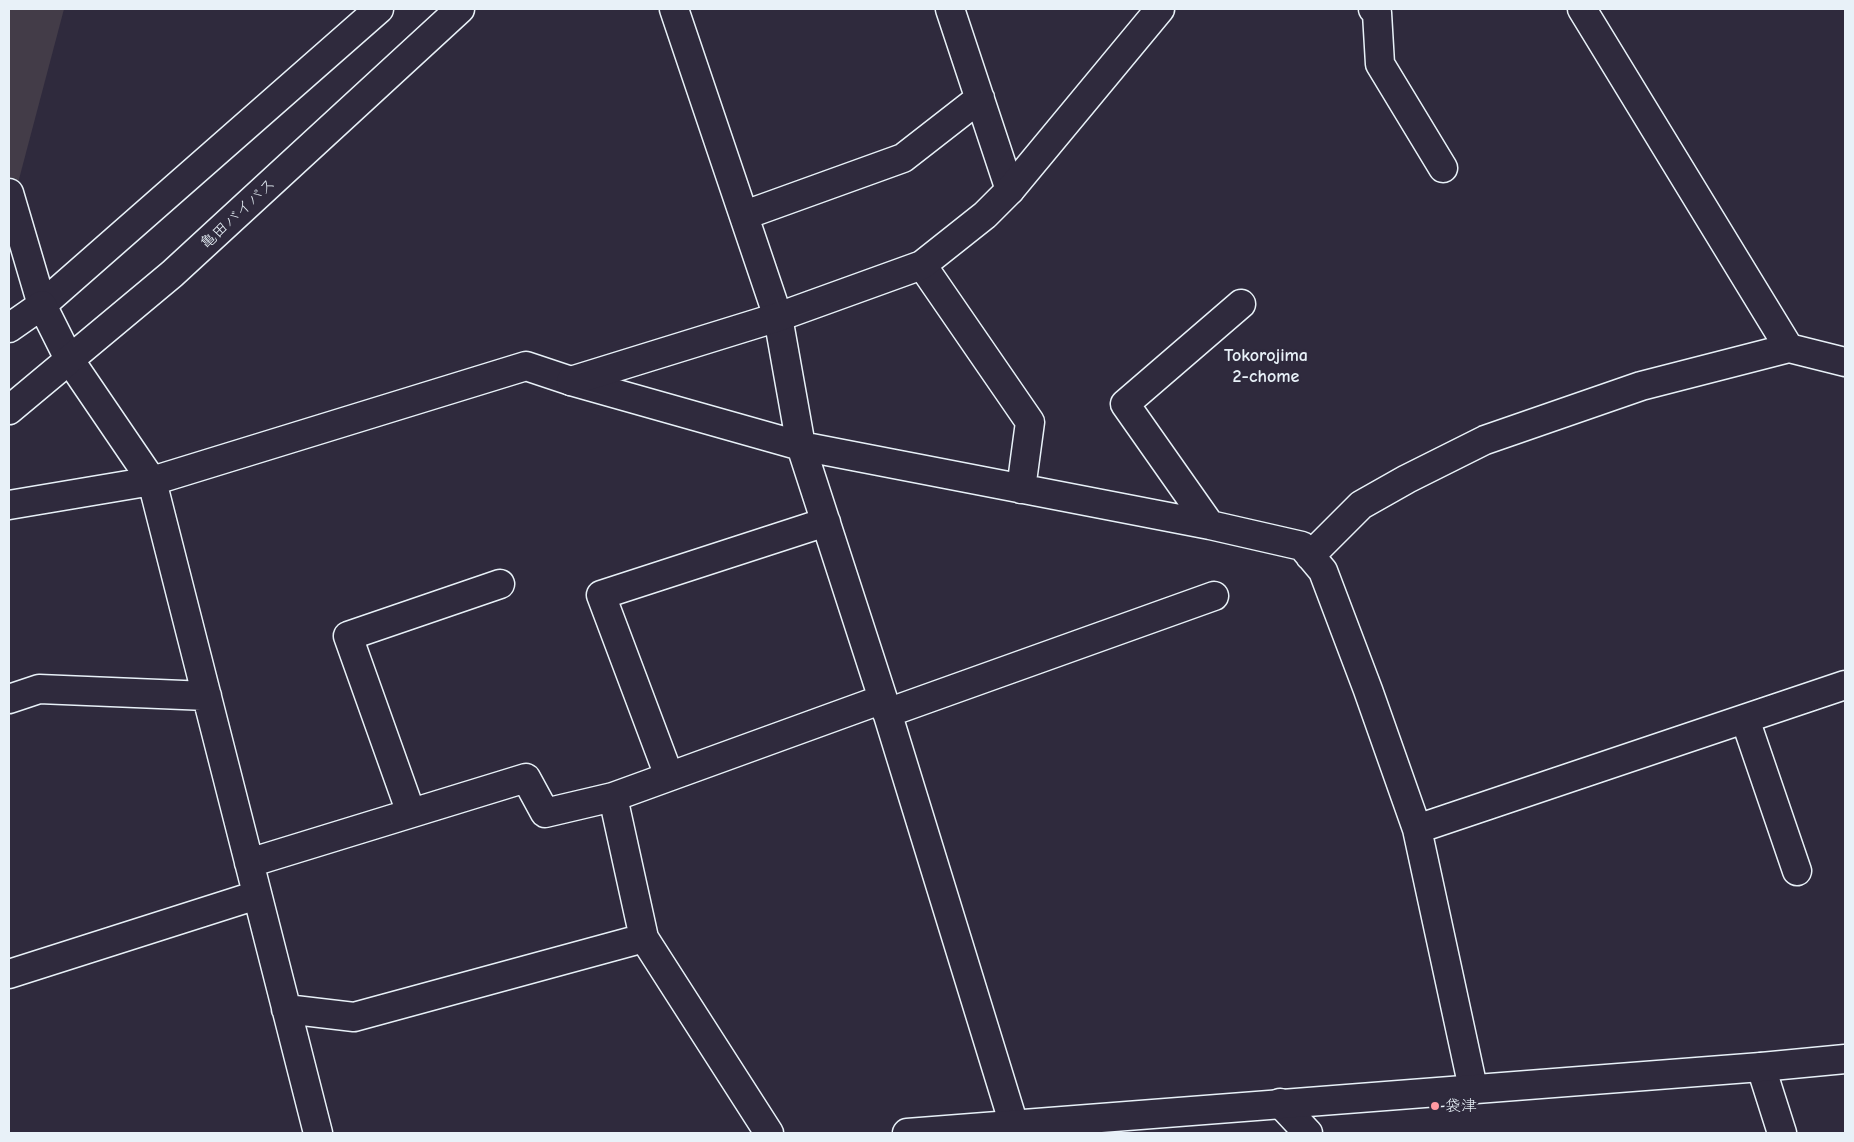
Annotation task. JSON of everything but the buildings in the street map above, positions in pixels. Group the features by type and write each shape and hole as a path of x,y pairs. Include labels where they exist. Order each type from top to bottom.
{"street":[{"path":"9,328 42,305 379,9"},
{"name":"亀田バイパス","path":"9,410 172,274 460,9"},
{"path":"674,9 778,317 801,446 885,706 1014,1125"},
{"path":"950,9 1010,190"},
{"path":"571,381 778,317 922,265 985,215 1010,190 1160,9"},
{"path":"1373,9 1377,13 1380,64 1443,168"},
{"path":"1582,9 1789,348"},
{"path":"745,215 903,158 980,98"},
{"path":"9,193 42,305 69,359 152,482 318,1133"},
{"path":"922,265 1030,422 1021,489"},
{"path":"1210,525 1125,404 1241,304"},
{"path":"1310,556 1361,504 1485,440 1642,386 1789,348 1845,362"},
{"path":"9,505 152,482 526,366 571,381 801,446 1210,525 1302,546 1323,571 1417,828 1474,1088"},
{"path":"668,776 601,595 826,522"},
{"path":"410,814 348,636 500,584"},
{"path":"249,863 526,778 544,813 613,797 668,776 1214,596"},
{"path":"1417,828 1845,685"},
{"path":"9,699 39,689 207,696"},
{"path":"1745,719 1797,871"},
{"path":"613,797 644,938 769,1133"},
{"path":"9,974 257,895"},
{"path":"286,1009 354,1017 644,938"},
{"path":"907,1133 1845,1059"},
{"path":"1762,1067 1782,1133"},
{"path":"1280,1103 1308,1133"}],"shaded area":[{"path":"9,9 64,9 9,217"}],"place":[{"name":"袋津","path":"1435,1106"}],"district":[{"name":"Tokorojima 2-chome","path":"1266,366"}]}
